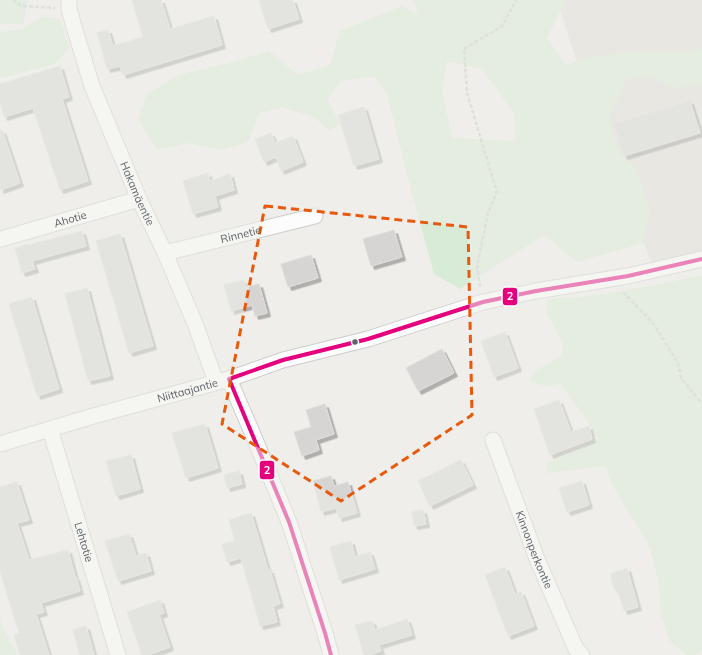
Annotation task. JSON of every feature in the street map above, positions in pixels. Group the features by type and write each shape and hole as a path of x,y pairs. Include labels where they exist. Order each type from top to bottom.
{"street":[{"name":"Hakamäentie","path":"69,4 92,86 139,199 165,252 196,326 222,381 254,436 289,522 331,655"},
{"name":"Ahotie","path":"1,239 139,199"},
{"name":"Rinnetie","path":"165,252 316,216"},
{"name":"Niittaajantie","path":"0,444 90,417 222,381 283,360 368,339 483,302 536,291 628,276 702,259"},
{"name":"Lehtotie","path":"50,429 118,655"},
{"name":"Kinnonperkontie","path":"494,440 537,559 576,649 582,655"}],"path":[{"path":"13,0 21,6 69,4"},
{"path":"483,302 476,266 488,213 497,192 467,93 464,49 502,26 516,0"},
{"path":"611,278 653,323 678,363 680,378 702,404"}],"highlighted area":[{"path":"265,206 468,227 472,415 341,501 222,424"}],"shaded area":[{"path":"557,0 702,0 702,268 657,276 596,123"}],"green space":[{"path":"0,0 28,0 23,24 0,24"},
{"path":"414,0 566,0 547,38 566,65 594,56 643,51 693,52 702,48 702,83 673,89 651,76 627,79 609,118 619,152 635,167 650,211 643,243 577,262 544,235 460,289 434,274 387,94 374,76 340,81 328,100 340,124 329,130 314,117 282,107 259,113 248,142 221,150 188,143 157,150 138,119 146,95 178,75 230,63 269,51 298,75 330,65 340,31 402,6 418,14","holes":["447,61 482,69 514,113 516,141 452,138 442,90"]},
{"path":"41,17 60,19 69,48 55,64 0,78 0,32 22,29"},
{"path":"702,275 702,651 695,655 687,655 669,640 661,613 659,583 649,545 614,488 605,466 547,473 547,464 583,448 598,439 587,420 560,383 547,387 529,380 537,370 562,356 563,343 547,314 547,299 581,297 645,287"},
{"path":"0,618 2,627 18,655 0,655"}],"building":[{"path":"132,0 161,0 170,29 214,16 222,45 123,75 120,66 107,69 97,33 108,30 113,46 143,37"},
{"path":"259,0 293,0 299,19 268,29"},
{"path":"60,66 69,97 62,99 88,181 60,190 33,108 4,117 0,102 0,84"},
{"path":"690,101 700,133 624,156 614,124"},
{"path":"364,107 379,159 354,166 338,115"},
{"path":"2,130 20,183 0,190 0,131"},
{"path":"271,133 275,143 293,136 303,162 281,171 276,157 264,162 255,139"},
{"path":"208,173 210,181 230,174 234,190 215,196 218,207 193,214 183,181"},
{"path":"394,230 402,257 371,266 363,239"},
{"path":"82,231 86,246 32,261 35,269 22,273 15,248"},
{"path":"120,234 153,346 129,353 96,241"},
{"path":"311,255 318,278 288,287 281,264"},
{"path":"244,280 246,287 259,284 267,313 255,316 252,305 231,311 224,285"},
{"path":"87,288 110,376 88,381 65,294"},
{"path":"32,297 59,389 37,396 9,304"},
{"path":"505,332 518,368 494,377 481,341"},
{"path":"442,349 454,373 418,391 406,368"},
{"path":"559,400 571,432 589,426 592,439 550,455 534,409"},
{"path":"325,404 334,434 316,440 319,450 302,456 294,432 311,427 306,410"},
{"path":"205,424 218,468 186,478 172,433"},
{"path":"131,455 140,489 116,496 106,461"},
{"path":"461,460 473,485 430,506 418,481"},
{"path":"239,471 242,484 227,488 224,475"},
{"path":"331,476 334,486 348,482 357,513 339,518 336,508 321,512 313,481"},
{"path":"582,481 589,505 567,512 559,488"},
{"path":"17,482 29,520 17,523 29,560 68,550 80,591 41,603 44,612 36,614 49,655 20,655 14,635 19,633 0,571 0,487"},
{"path":"423,510 426,524 414,526 412,512"},
{"path":"251,513 280,604 273,606 277,622 260,626 241,558 227,562 222,544 235,541 229,520"},
{"path":"129,534 136,556 146,553 151,571 118,581 105,541"},
{"path":"351,541 355,557 370,552 375,569 339,580 330,547"},
{"path":"505,567 515,594 521,592 534,626 508,636 485,575"},
{"path":"627,568 638,607 624,611 617,588 614,589 610,574"},
{"path":"160,600 164,613 159,615 170,647 148,655 142,655 127,612"},
{"path":"407,619 412,635 379,645 381,651 364,655 355,625 372,621 375,630"},
{"path":"86,626 94,655 80,655 73,630"}],"transit line":[{"name":"2","path":"331,655 289,522 229,379 283,360 368,339 483,302 536,291 628,276 702,259"}]}
